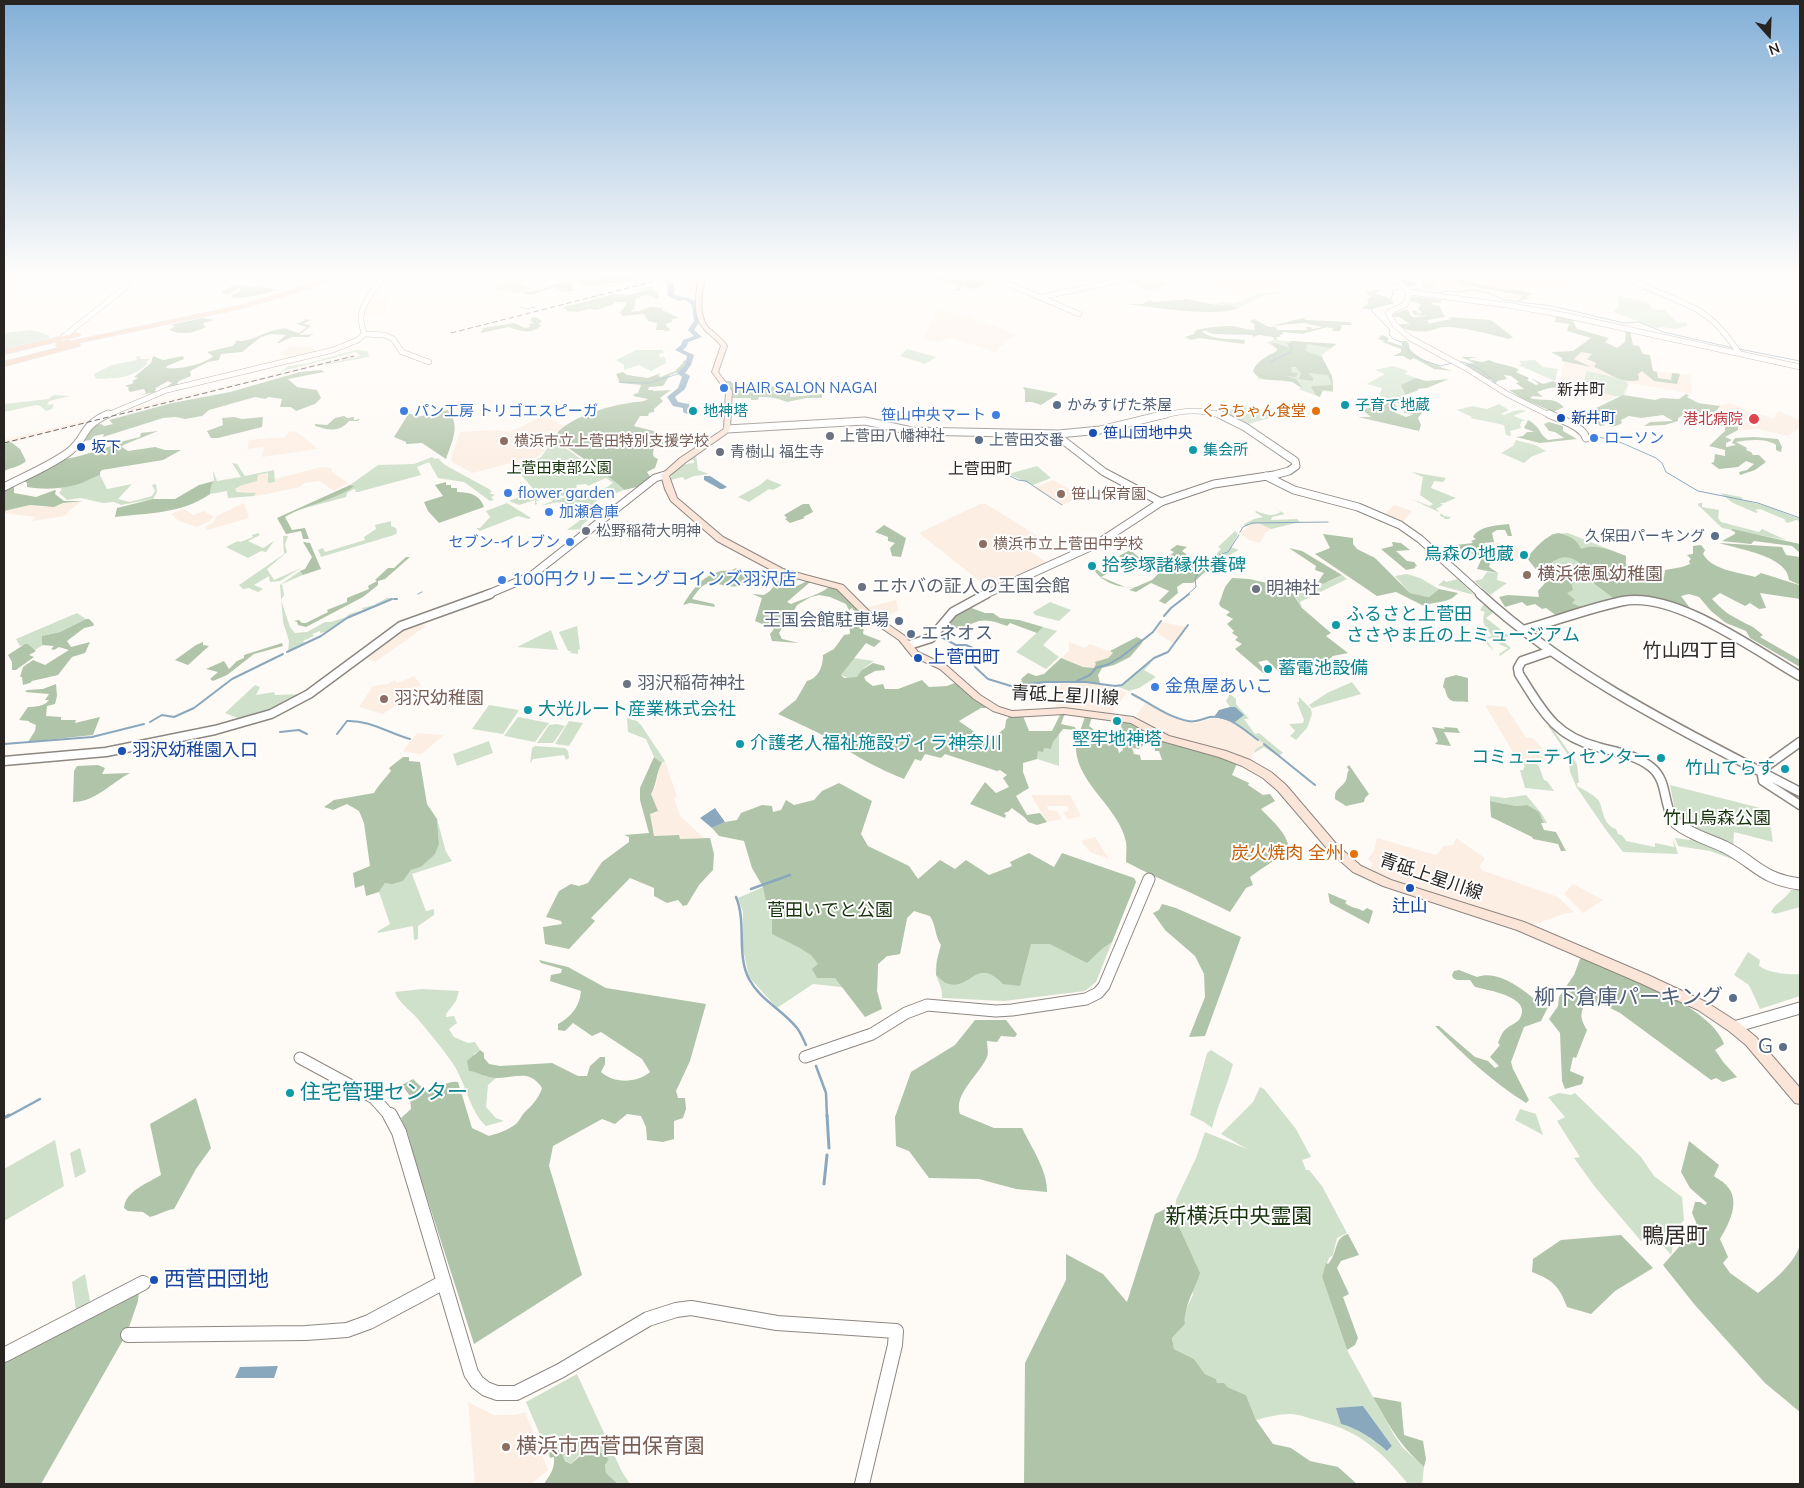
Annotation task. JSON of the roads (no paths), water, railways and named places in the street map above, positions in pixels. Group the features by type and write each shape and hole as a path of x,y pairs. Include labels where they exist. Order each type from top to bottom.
{"main road":[{"path":"4,355 53,343"},
{"path":"666,475 683,460 724,433 727,429 729,392 715,372 724,346 722,343"},
{"path":"4,364 68,344"},
{"name":"青砥上星川線","path":"666,475 669,489 674,499 720,539 780,570 840,587 867,614 895,632 918,656 943,667 978,697 1004,712 1018,714 1064,711 1122,718 1139,722 1166,739 1222,754 1246,763 1278,784 1340,855 1364,873 1400,888 1520,926 1702,1006 1734,1027 1769,1060 1800,1098"}],"street":[{"path":"4,487 69,452 87,427 107,414 177,387 350,343"},
{"path":"394,343 399,350 429,362"},
{"path":"1421,343 1507,394 1577,428 1585,434 1586,438"},
{"path":"1692,343 1800,367"},
{"path":"1733,343 1738,353"},
{"path":"727,429 822,423 875,423 902,430 921,432 1055,434 1100,430 1180,411 1214,412 1245,427 1295,461 1294,468 1266,476 1214,484 1160,502 1096,545 978,598 954,611 931,638 908,645"},
{"path":"1055,434 1104,472 1160,502"},
{"path":"4,760 65,757 114,750 215,730 271,714 309,694 401,626 502,590 528,578 656,478 666,475"},
{"path":"1266,476 1294,490 1358,507 1400,526 1420,539 1523,630 1551,651 1650,713 1800,792"},
{"path":"1523,630 1624,601 1658,602 1696,615 1800,676"},
{"path":"1551,651 1522,661 1518,668 1519,674 1552,724 1570,737 1630,755 1646,763 1661,777 1668,810 1674,820 1685,830 1719,844 1774,879 1800,884"},
{"path":"1760,770 1800,742"},
{"path":"1760,770 1763,781 1800,805"},
{"path":"805,1057 872,1034 906,1013 927,1005 996,1011 1012,1010 1086,999 1098,993 1104,986 1149,879"},
{"path":"1734,1027 1800,1008"},
{"path":"300,1058 374,1098 384,1107 396,1124 471,1374 486,1389 497,1393 516,1393 528,1388 648,1319 676,1310 698,1309 777,1323 896,1330 862,1484"},
{"path":"128,1336 306,1334 347,1330 369,1322 444,1282"},
{"path":"4,1355 143,1283"}],"water":[{"path":"1235,707 1244,715 1235,722 1214,717 1219,710"},
{"path":"715,808 725,822 712,828 700,818"},
{"path":"278,1366 274,1378 235,1378 240,1367"},
{"path":"1363,1406 1392,1446 1387,1451 1366,1435 1341,1424 1336,1408"}],"waterway":[{"path":"685,343 678,350 691,355 688,365 681,373 686,376 681,389 671,397 676,404 686,406 687,412"},
{"path":"1403,343 1411,353 1420,359 1440,366 1452,363"},
{"path":"1714,343 1734,348"},
{"path":"1270,362 1291,352 1292,347 1289,344"},
{"path":"1739,349 1800,361"},
{"path":"1456,361 1479,368 1497,385"},
{"path":"619,382 649,383 681,373"},
{"path":"1599,437 1622,443 1656,458 1662,463 1666,472 1698,491 1758,503 1800,518"},
{"path":"982,462 1018,480 1026,481 1062,505"},
{"path":"707,478 723,487"},
{"path":"1240,532 1243,527 1252,523 1328,522"},
{"path":"1187,595 1196,587 1195,579 1198,573 1212,565 1219,555 1228,552 1239,535"},
{"path":"418,594 422,592"},
{"path":"1164,616 1189,594"},
{"path":"287,652 321,636 347,618 392,599"},
{"path":"1077,681 1090,675 1096,668 1109,664 1121,657 1153,632 1161,621"},
{"path":"975,667 988,679 1011,686 1046,682 1086,682 1115,686 1122,685 1154,658 1168,652 1188,625"},
{"path":"939,636 956,645 966,645 973,648 974,665"},
{"path":"150,722 162,715 174,717 194,708 232,679 283,654"},
{"path":"1132,694 1180,719 1199,721 1210,717 1217,717 1229,720 1258,740"},
{"path":"337,734 347,721 355,721 410,739"},
{"path":"4,744 92,737 144,724"},
{"path":"280,732 299,730 307,734"},
{"path":"1264,744 1315,785"},
{"path":"751,889 790,875"},
{"path":"736,897 741,917 743,959 749,979 759,993 797,1028 806,1045"},
{"path":"816,1066 826,1093 827,1117"},
{"path":"7,1117 40,1099"},
{"path":"4,1118 9,1115"},
{"path":"827,1115 829,1148"},
{"path":"824,1184 827,1155"}],"railway":[{"path":"4,443 354,356"}],"place":[{"name":"HAIR SALON NAGAI","path":"724,388"},
{"name":"かみすげた茶屋","path":"1057,405"},
{"name":"子育て地蔵","path":"1345,405"},
{"name":"パン工房 トリゴエスピーガ","path":"404,411"},
{"name":"地神塔","path":"693,411"},
{"name":"くうちゃん食堂","path":"1316,411"},
{"name":"笹山中央マート","path":"996,415"},
{"name":"新井町","path":"1561,418"},
{"name":"港北病院","path":"1754,419"},
{"name":"笹山団地中央","path":"1093,433"},
{"name":"上菅田八幡神社","path":"830,436"},
{"name":"ローソン","path":"1594,438"},
{"name":"上菅田交番","path":"979,440"},
{"name":"横浜市立上菅田特別支援学校","path":"504,441"},
{"name":"坂下","path":"81,447"},
{"name":"集会所","path":"1193,450"},
{"name":"青樹山 福生寺","path":"720,452"},
{"name":"flower garden","path":"508,493"},
{"name":"笹山保育園","path":"1061,494"},
{"name":"加瀬倉庫","path":"549,512"},
{"name":"松野稲荷大明神","path":"586,531"},
{"name":"久保田パーキング","path":"1715,536"},
{"name":"セブン-イレブン","path":"570,542"},
{"name":"横浜市立上菅田中学校","path":"983,544"},
{"name":"烏森の地蔵","path":"1524,555"},
{"name":"拾参塚諸縁供養碑","path":"1092,566"},
{"name":"横浜徳風幼稚園","path":"1527,575"},
{"name":"100円クリーニングコインズ羽沢店","path":"502,580"},
{"name":"エホバの証人の王国会館","path":"862,587"},
{"name":"明神社","path":"1256,589"},
{"name":"王国会館駐車場","path":"899,621"},
{"name":"ふるさと上菅田 ささやま丘の上ミュージアム","path":"1336,625"},
{"name":"エネオス","path":"911,634"},
{"name":"上菅田町","path":"918,658"},
{"name":"蓄電池設備","path":"1268,669"},
{"name":"羽沢稲荷神社","path":"627,684"},
{"name":"金魚屋あいこ","path":"1155,687"},
{"name":"羽沢幼稚園","path":"384,699"},
{"name":"大光ルート産業株式会社","path":"528,710"},
{"name":"堅牢地神塔","path":"1117,721"},
{"name":"介護老人福祉施設ヴィラ神奈川","path":"740,744"},
{"name":"羽沢幼稚園入口","path":"122,751"},
{"name":"コミュニティセンター","path":"1661,758"},
{"name":"竹山てらす","path":"1785,769"},
{"name":"炭火焼肉 全州","path":"1354,854"},
{"name":"辻山","path":"1410,888"},
{"name":"柳下倉庫パーキング","path":"1733,998"},
{"name":"G","path":"1783,1047"},
{"name":"住宅管理センター","path":"290,1093"},
{"name":"西菅田団地","path":"154,1280"},
{"name":"横浜市西菅田保育園","path":"506,1447"}],"district":[{"name":"新井町","path":"1581,390"},
{"name":"上菅田町","path":"980,469"},
{"name":"竹山四丁目","path":"1690,651"},
{"name":"鴨居町","path":"1675,1236"}],"park label":[{"name":"上菅田東部公園","path":"559,468"},
{"name":"竹山烏森公園","path":"1717,819"},
{"name":"菅田いでと公園","path":"830,911"},
{"name":"新横浜中央霊園","path":"1239,1217"}]}
